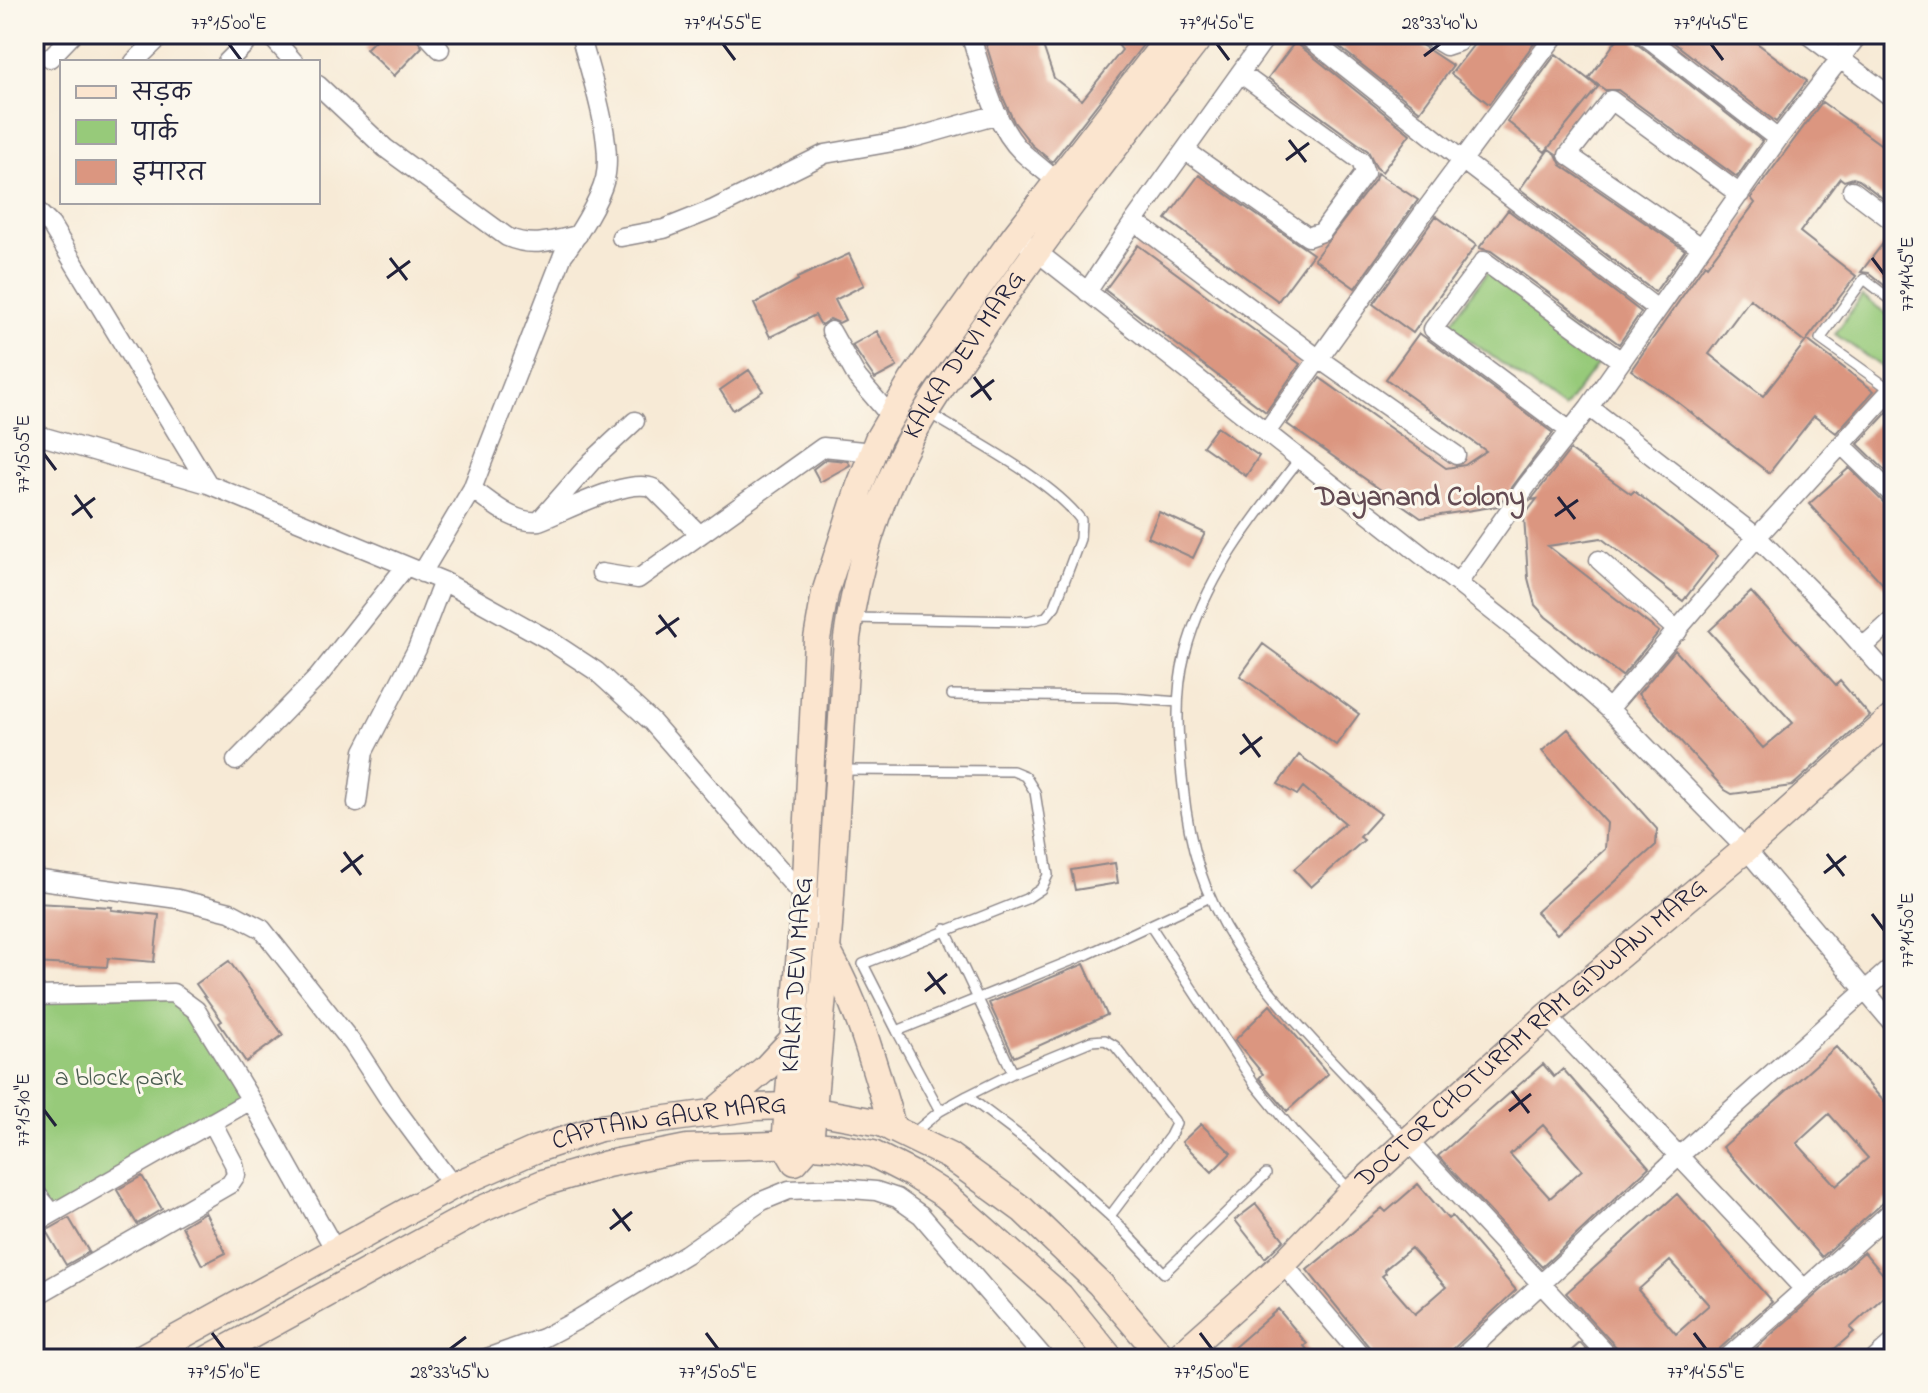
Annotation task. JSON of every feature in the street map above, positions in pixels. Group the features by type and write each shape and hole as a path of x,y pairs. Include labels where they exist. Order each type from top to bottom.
{"street":[{"path":"50,58 73,34"},
{"path":"136,60 163,34"},
{"path":"229,60 255,34"},
{"path":"269,34 292,60"},
{"path":"426,34 440,49"},
{"path":"236,761 318,677 414,570 472,489 563,255 578,235 605,180 607,145 580,34"},
{"path":"970,34 998,114 1009,135 1022,153 1057,181"},
{"name":"KALKA DEVI MARG","path":"797,1151 801,1107 840,953 839,770 853,596 887,491 909,442 1026,243 1057,181 1172,34"},
{"name":"KALKA DEVI MARG","path":"801,1107 793,1039 804,898 817,639 825,593 873,452 912,381 1202,34"},
{"path":"1087,292 1268,34"},
{"path":"1304,34 1657,309"},
{"path":"1426,34 1446,46 1458,42 1464,34"},
{"path":"1267,431 1556,34"},
{"path":"1643,34 1778,139"},
{"path":"1807,34 1894,99"},
{"path":"1458,583 1589,407 1778,139 1859,34"},
{"path":"1185,150 1308,237 1322,232 1365,173 1361,161 1240,73"},
{"path":"320,87 385,148 507,237 523,244 535,244 578,235"},
{"path":"1701,247 1568,155 1611,100 1740,194"},
{"path":"621,237 664,229 714,209 825,154 910,139 998,114"},
{"path":"1852,190 1894,222"},
{"path":"34,208 51,225 208,484"},
{"path":"1134,221 1319,359 1456,455"},
{"path":"1026,243 1301,457 1542,650 1609,709 1746,849 1894,1025"},
{"path":"1570,431 1433,329 1484,261 1621,361"},
{"path":"831,331 857,377 891,417"},
{"path":"1609,709 1757,537 1893,390"},
{"path":"1589,407 1757,537 1894,682"},
{"path":"539,521 592,461 635,421"},
{"path":"34,434 208,484 443,581 549,640 596,671 652,722 804,898 840,953 867,1043 901,1133"},
{"path":"1842,445 1894,496"},
{"path":"601,573 638,579 823,447 873,452"},
{"path":"472,489 527,523 627,486 644,484 653,488 700,535"},
{"path":"1599,560 1678,631"},
{"path":"357,803 364,751 417,649 443,581"},
{"path":"1863,647 1894,619"},
{"name":"DOCTOR CHOTURAM RAM GIDWANI MARG","path":"1176,1359 1283,1264 1352,1192 1547,1016 1746,849 1894,716"},
{"path":"34,879 178,899 230,912 262,929 353,1044 392,1104 453,1186"},
{"path":"1460,1359 1679,1156 1894,965"},
{"path":"34,996 173,993 196,1010 251,1100 335,1250"},
{"path":"1547,1016 1803,1288"},
{"path":"713,1113 766,1068 793,1039"},
{"path":"34,1224 251,1100"},
{"name":"CAPTAIN GAUR MARG","path":"139,1359 453,1186 537,1149 600,1128 713,1113 801,1107 881,1123 949,1156 1023,1210 1100,1284 1164,1359"},
{"path":"34,1297 230,1184 236,1175 234,1164 212,1122"},
{"path":"1408,1141 1611,1359"},
{"name":"CAPTAIN GAUR MARG","path":"208,1359 482,1209 543,1183 607,1164 687,1148 797,1151 839,1147 873,1154 945,1195 1060,1296 1111,1359"},
{"path":"789,1190 797,1151"},
{"path":"484,1359 543,1338 575,1321 686,1254 762,1201 789,1190 839,1188 876,1191 897,1198 921,1215 1045,1359"},
{"path":"34,1191 52,1213"},
{"path":"1726,1359 1894,1209"},
{"path":"1283,1264 1364,1359"},
{"path":"1875,1359 1894,1342"}],"lane":[{"path":"1893,390 1820,339 1864,279 1894,302"},
{"path":"850,618 1028,621 1046,617 1055,606 1080,539 1081,520 1071,507 1018,468 927,412"},
{"path":"1301,457 1258,512 1209,590 1184,655 1178,702 1184,800 1194,854 1208,898 1236,946 1276,997 1408,1141"},
{"path":"952,695 1117,697 1178,702"},
{"path":"839,770 1013,771 1025,776 1035,792 1048,875 1041,889 1026,899 945,929 840,953 897,1031 940,1111"},
{"path":"897,1031 1208,898"},
{"path":"1150,925 1254,1083 1294,1132 1352,1192"},
{"path":"945,929 1013,1073"},
{"path":"901,1133 1013,1073 1091,1041 1105,1040 1115,1046 1176,1124 1110,1216"},
{"path":"967,1096 1033,1146 1110,1216 1164,1273 1266,1174"}],"green space":[{"path":"1488,271 1604,355 1564,409 1449,325"},
{"path":"1862,296 1894,319 1892,374 1835,334"},
{"name":"a block park","path":"173,993 251,1100 34,1224 34,996"}],"building":[{"path":"381,34 414,34 422,47 394,76 366,49"},
{"path":"983,34 1039,34 1054,78 1082,100 1122,50 1110,34 1150,36 1052,162 1032,145 1014,122 1001,93"},
{"path":"1323,34 1410,34 1453,66 1420,111"},
{"path":"1482,34 1541,34 1489,104 1451,74"},
{"path":"1621,34 1631,34 1636,43 1762,141 1737,177 1618,90 1605,90 1589,78"},
{"path":"1663,34 1745,34 1807,81 1776,122"},
{"path":"1295,42 1410,134 1382,172 1368,151 1268,78"},
{"path":"1556,54 1598,87 1545,152 1507,121"},
{"path":"1822,102 1883,146 1894,131 1894,207 1859,180 1844,181 1840,178 1800,232 1856,276 1805,342 1750,299 1709,354 1763,396 1807,340 1874,391 1836,433 1814,416 1769,473 1631,370 1705,264 1707,266 1755,203 1751,198"},
{"path":"1549,149 1556,154 1561,165 1685,250 1655,292 1520,189"},
{"path":"1377,173 1418,200 1355,288 1314,259 1375,180"},
{"path":"1199,175 1313,254 1278,301 1166,219"},
{"path":"1508,210 1641,312 1619,344 1491,251 1479,248"},
{"path":"1436,216 1476,245 1413,333 1373,304"},
{"path":"1891,233 1894,234 1894,293 1869,273 1861,272"},
{"path":"1138,245 1300,364 1266,412 1105,290"},
{"path":"849,254 864,285 835,300 845,320 839,323 830,319 821,325 815,315 770,337 754,304 797,278"},
{"path":"877,331 897,367 875,379 852,345"},
{"path":"1419,333 1553,433 1498,506 1421,518 1287,424 1320,378 1446,468 1465,465 1486,451 1386,379"},
{"path":"749,370 763,391 733,410 720,390"},
{"path":"1894,407 1894,479 1858,444"},
{"path":"1217,427 1259,456 1246,476 1203,446"},
{"path":"1570,450 1631,494 1634,491 1718,556 1683,601 1601,538 1548,546 1659,632 1622,676 1546,617 1535,605 1528,578 1524,516 1537,499 1531,500"},
{"path":"826,459 847,461 850,465 820,482 813,469"},
{"path":"1849,468 1886,505 1894,508 1894,596 1809,504"},
{"path":"1159,512 1205,533 1193,558 1148,537"},
{"path":"1751,592 1836,685 1840,681 1870,716 1792,786 1732,794 1638,694 1675,650 1763,748 1793,723 1709,631"},
{"path":"1263,644 1359,714 1336,745 1240,676"},
{"path":"1568,729 1657,829 1656,845 1557,934 1536,912 1605,849 1607,823 1542,751"},
{"path":"1299,755 1381,814 1360,837 1364,840 1311,887 1294,869 1345,823 1303,787 1297,795 1278,784"},
{"path":"1115,863 1118,883 1075,890 1071,870"},
{"path":"34,903 112,907 111,910 159,915 154,962 108,958 107,967 34,963"},
{"path":"229,961 283,1035 246,1062 196,984"},
{"path":"1084,964 1107,1015 1014,1057 989,1003"},
{"path":"1270,1005 1328,1074 1287,1111 1259,1078 1263,1074 1235,1040"},
{"path":"1836,1047 1894,1113 1894,1197 1886,1200 1822,1257 1723,1147","holes":["1829,1114 1868,1158 1836,1186 1797,1143"]},
{"path":"1543,1064 1554,1077 1563,1069 1649,1167 1542,1267 1438,1156","holes":["1543,1125 1582,1170 1550,1198 1510,1154"]},
{"path":"1201,1124 1231,1153 1212,1172 1182,1142"},
{"path":"142,1176 162,1209 137,1224 117,1190"},
{"path":"1418,1184 1448,1219 1452,1216 1516,1290 1452,1350 1448,1359 1376,1359 1307,1270 1382,1208 1386,1212","holes":["1411,1248 1446,1287 1415,1314 1382,1276 1386,1273 1384,1270"]},
{"path":"1677,1194 1772,1302 1718,1350 1714,1359 1623,1359 1620,1351 1566,1293","holes":["1670,1261 1709,1305 1676,1334 1638,1290"]},
{"path":"1256,1204 1284,1240 1265,1258 1235,1220"},
{"path":"205,1212 226,1253 202,1265 182,1226"},
{"path":"69,1218 89,1252 66,1265 46,1231"},
{"path":"1864,1252 1894,1287 1850,1328 1854,1332 1823,1359 1744,1359"},
{"path":"1278,1309 1307,1344 1304,1346 1315,1359 1239,1359 1231,1350"},
{"path":"1580,1343 1595,1359 1562,1359"}],"district":[{"name":"Dayanand Colony","path":"1420,498"}]}
